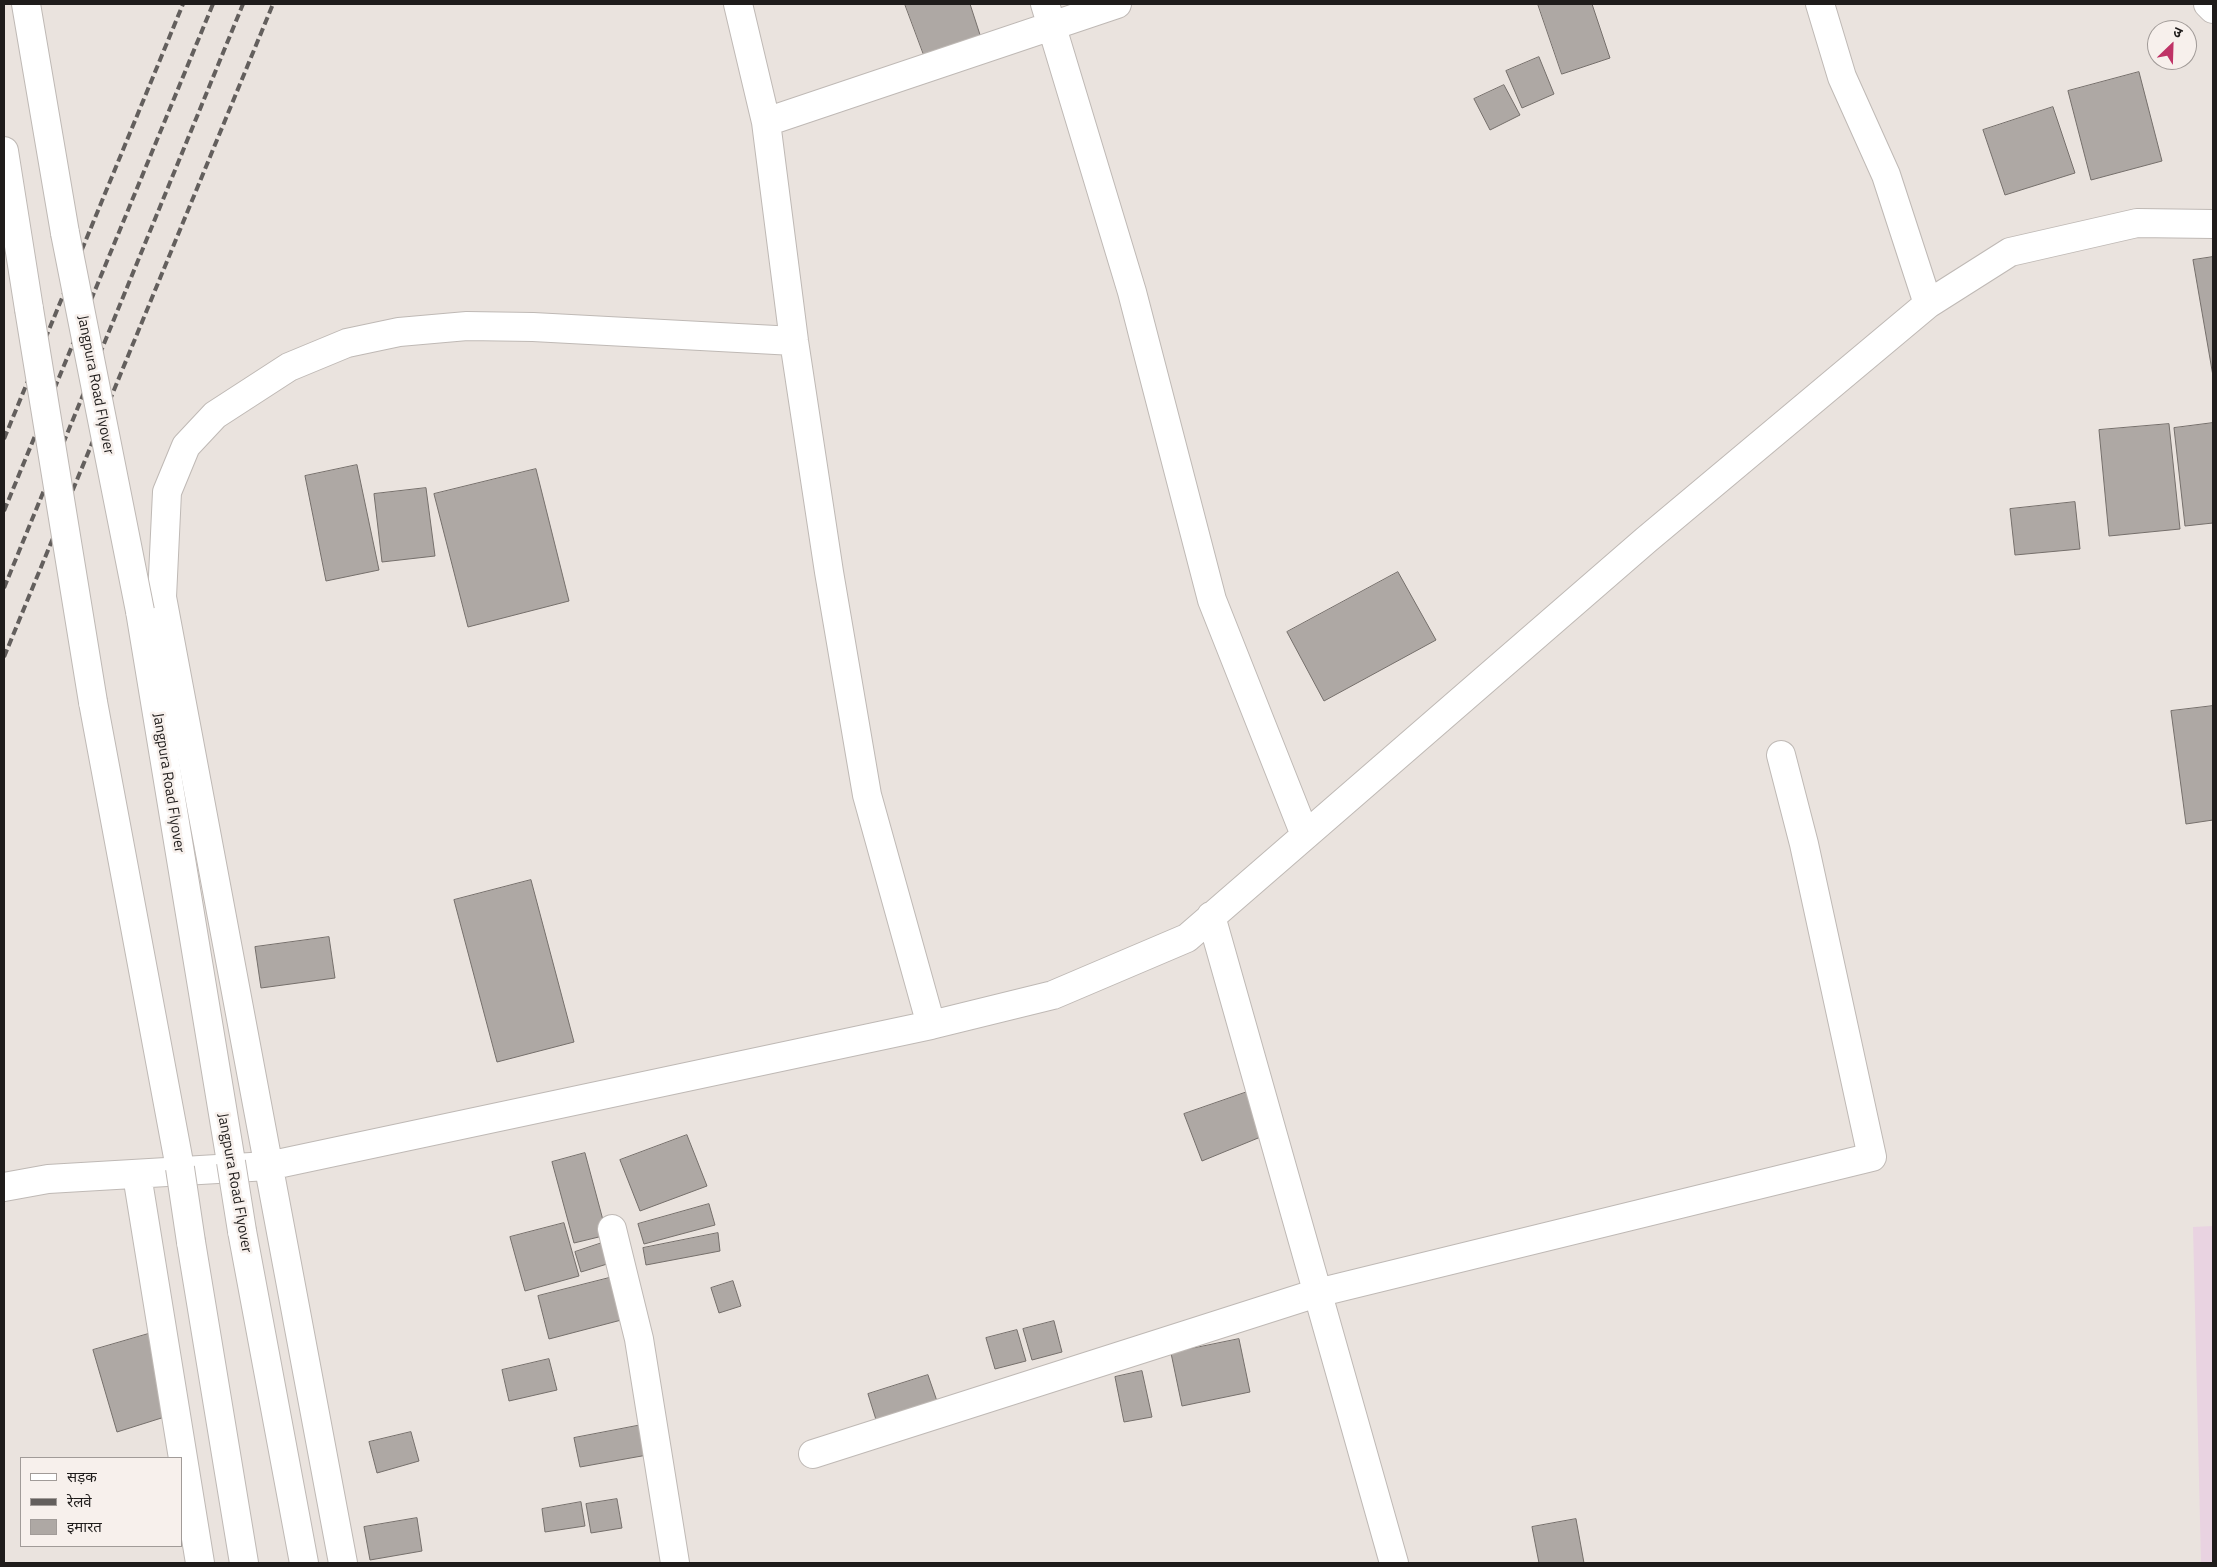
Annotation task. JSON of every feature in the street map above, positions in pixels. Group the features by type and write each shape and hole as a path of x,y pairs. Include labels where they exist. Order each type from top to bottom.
{"street":[{"name":"Jangpura Road Flyover","path":"26,4 66,232 140,610 242,1231 304,1563"},
{"path":"738,4 766,122 794,341 829,572 867,794 931,1025"},
{"path":"766,122 1049,15 1117,4"},
{"path":"1820,4 1842,77 1886,175 1928,304"},
{"path":"2208,4 2213,9"},
{"path":"1049,15 1132,292 1212,600 1306,835"},
{"path":"4,151 93,702 180,1168 244,1563"},
{"path":"4,1187 48,1180 268,1166 931,1025 1053,995 1187,938 1646,540 1928,304 2010,252 2137,223 2213,224"},
{"path":"343,1563 162,597 168,492 186,446 215,415 289,367 347,343 399,332 467,326 532,327 794,341"},
{"path":"813,1454 1317,1293 1872,1156 1804,844 1781,755"},
{"path":"1211,916 1394,1563"},
{"path":"137,1175 200,1563"},
{"path":"612,1229 639,1339 675,1563"}],"shaded area":[{"path":"2213,1226 2213,1563 2201,1563 2193,1227"}],"building":[{"path":"905,4 970,4 983,44 927,63"},
{"path":"1538,4 1592,4 1610,58 1562,74"},
{"path":"1539,57 1554,94 1522,108 1506,71"},
{"path":"2139,72 2162,161 2091,180 2068,91"},
{"path":"1504,85 1520,115 1490,130 1474,99"},
{"path":"2053,107 2075,173 2005,195 1983,130"},
{"path":"2213,257 2213,376 2193,260"},
{"path":"2213,423 2213,523 2185,526 2174,428"},
{"path":"2169,424 2180,529 2109,536 2099,430"},
{"path":"357,465 379,570 326,581 305,476"},
{"path":"536,469 569,601 468,627 434,494"},
{"path":"426,488 435,556 382,562 374,494"},
{"path":"2075,502 2080,549 2015,555 2010,509"},
{"path":"1398,572 1436,640 1324,701 1287,632"},
{"path":"2213,706 2213,820 2186,824 2171,711"},
{"path":"531,880 574,1042 497,1062 454,900"},
{"path":"329,937 335,978 261,988 255,947"},
{"path":"1253,1090 1263,1136 1202,1161 1184,1114"},
{"path":"687,1135 707,1186 640,1211 620,1160"},
{"path":"585,1153 607,1235 574,1243 552,1162"},
{"path":"709,1204 715,1225 644,1244 638,1224"},
{"path":"564,1223 579,1276 525,1291 510,1237"},
{"path":"718,1233 720,1251 646,1265 643,1248"},
{"path":"611,1240 617,1261 581,1272 575,1252"},
{"path":"617,1276 629,1318 549,1339 538,1296"},
{"path":"733,1281 741,1306 719,1313 711,1288"},
{"path":"1054,1321 1062,1352 1032,1360 1023,1329"},
{"path":"162,1330 171,1415 117,1432 93,1350"},
{"path":"1017,1330 1026,1361 995,1369 986,1338"},
{"path":"1239,1339 1250,1392 1182,1406 1171,1353"},
{"path":"549,1359 557,1390 509,1401 502,1370"},
{"path":"1142,1371 1152,1417 1124,1422 1115,1377"},
{"path":"928,1375 939,1407 878,1426 868,1394"},
{"path":"647,1424 653,1454 580,1467 574,1438"},
{"path":"411,1432 419,1461 377,1473 369,1442"},
{"path":"617,1499 622,1528 591,1533 586,1504"},
{"path":"581,1502 585,1526 545,1532 542,1509"},
{"path":"417,1518 422,1551 370,1560 364,1527"},
{"path":"1576,1519 1584,1563 1539,1563 1532,1527"}],"railway":[{"path":"4,439 183,4"},
{"path":"4,511 213,4"},
{"path":"4,588 243,4"},
{"path":"4,657 273,4"}]}
